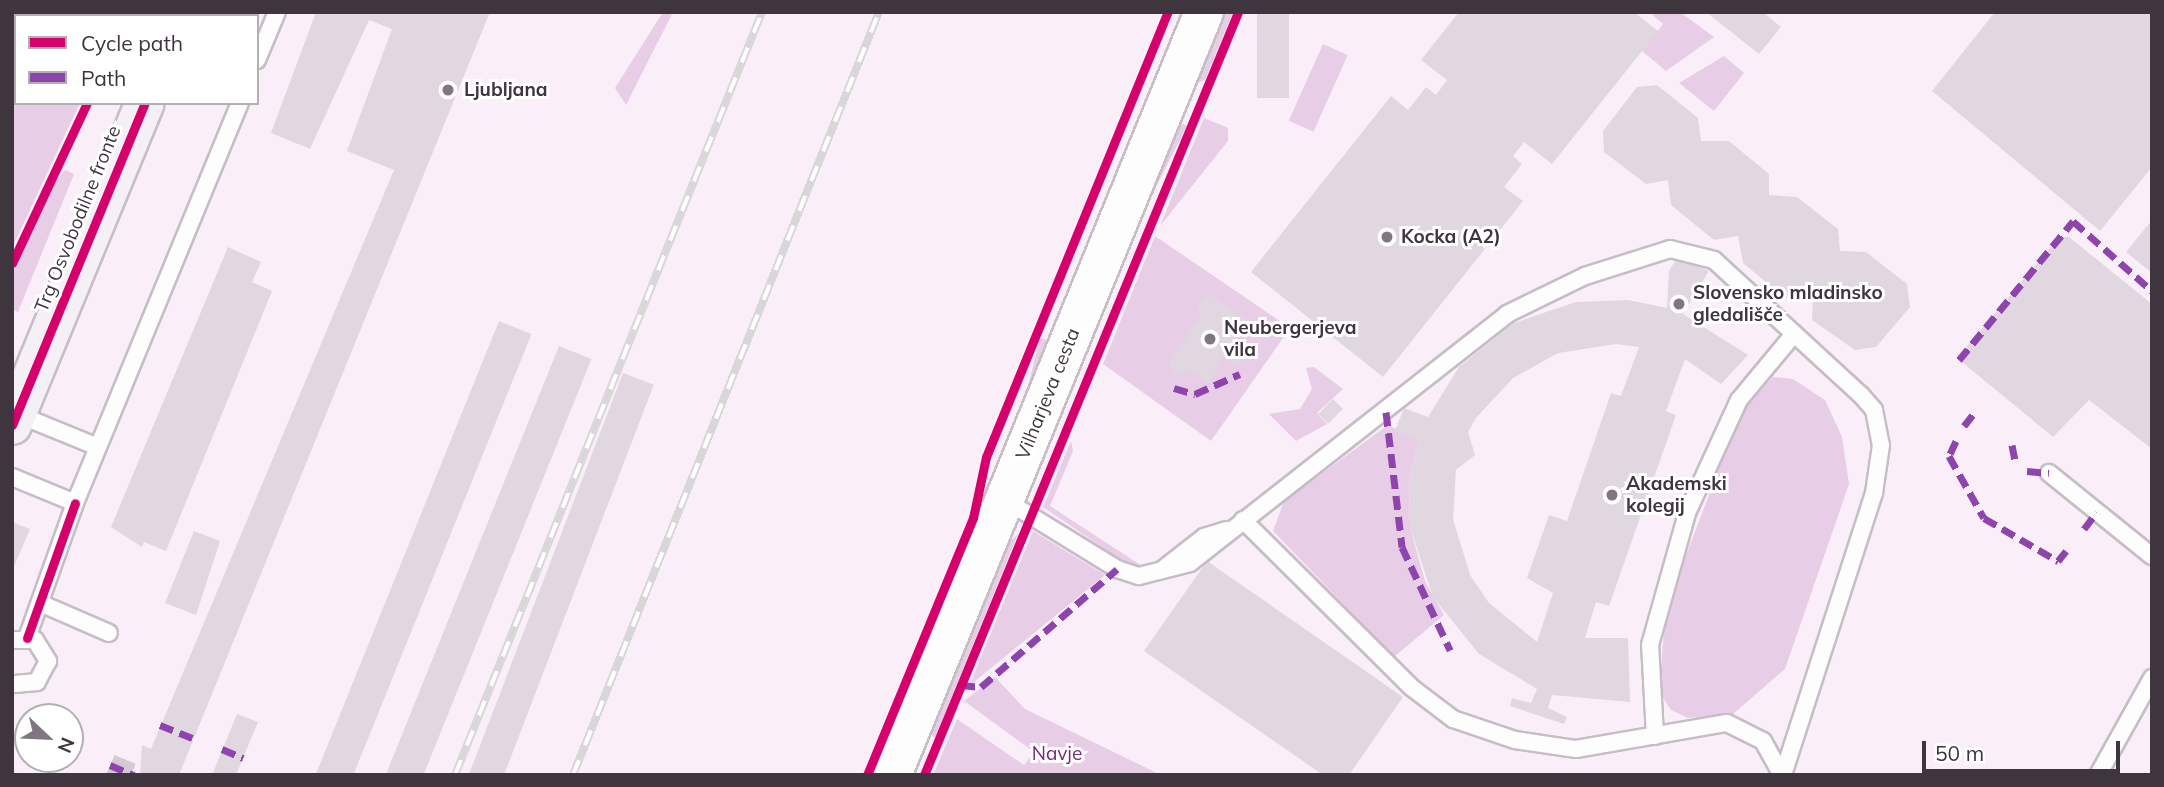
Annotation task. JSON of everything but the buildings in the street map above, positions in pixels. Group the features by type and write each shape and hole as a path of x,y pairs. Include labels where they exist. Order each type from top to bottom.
{"main road":[{"name":"Vilharjeva cesta","path":"892,775 1204,12"},
{"name":"Trg Osvobodilne fronte","path":"14,417 144,105"}],"lane":[{"path":"259,55 276,12"},
{"path":"12,684 29,686 47,669 46,652 20,639 40,603 75,503 239,105"},
{"path":"1005,500 1117,569 1139,576 1190,563 1228,530 1507,314 1620,262 1670,249 1714,260 1874,410 1881,445 1874,493 1783,775"},
{"path":"1655,736 1650,645 1687,513 1739,400 1794,334"},
{"path":"14,417 98,447"},
{"path":"2049,473 2152,556"},
{"path":"12,477 75,503"},
{"path":"1243,520 1411,687 1453,719 1516,740 1576,749 1717,723 1738,726 1771,749 1783,775"},
{"path":"40,603 109,633"},
{"path":"2098,775 2152,678"}],"green space":[{"path":"12,12 116,12 14,14 14,52"},
{"path":"663,12 673,12 626,105 615,88"},
{"path":"1223,12 1233,12 1205,80 1197,83"},
{"path":"1649,12 1680,12 1714,37 1666,71 1642,51 1663,24"},
{"path":"1323,44 1348,55 1313,132 1289,121"},
{"path":"1724,56 1744,73 1714,111 1679,83"},
{"path":"14,105 79,105 12,248 12,110"},
{"path":"1204,118 1228,128 1228,141 1160,226"},
{"path":"1179,122 1187,126 1013,467 1005,463"},
{"path":"65,170 74,174 18,312 12,309 12,275 44,196"},
{"path":"1155,236 1290,328 1211,441 1103,364"},
{"path":"1040,338 1048,340 1014,477 1006,475"},
{"path":"1314,367 1343,389 1317,413 1327,424 1296,441 1269,414 1300,409 1312,389 1306,368"},
{"path":"1773,377 1793,379 1825,400 1842,437 1849,484 1785,669 1733,714 1688,718 1671,710 1659,692 1666,608 1740,413"},
{"path":"1388,425 1419,440 1409,478 1410,527 1425,581 1444,615 1394,657 1273,531 1284,501"},
{"path":"1071,441 1073,451 1050,506 1142,566 1130,566 1043,507"},
{"path":"1033,531 1105,575 969,686"},
{"path":"1018,534 935,738 929,733 1006,545"},
{"name":"Navje","path":"995,677 1025,709 1161,775 933,775 957,719 1024,765 1034,752 964,701"}],"tunnel":[{"path":"110,765 134,775"}],"railway":[{"path":"455,775 762,12"},
{"path":"573,775 879,12"}],"marked path":[{"path":"1959,360 2073,221 2152,291"},
{"path":"1174,388 1195,394 1240,374"},
{"path":"1386,412 1402,547 1450,650"},
{"path":"1964,426 1974,413"},
{"path":"1956,441 1949,456 1984,518 2058,561 2066,551"},
{"path":"2012,445 2015,461"},
{"path":"2027,471 2049,473"},
{"path":"2084,529 2097,512"},
{"path":"961,685 981,687 1117,569"},
{"path":"160,725 193,738"},
{"path":"222,749 243,758"},
{"path":"110,765 134,775"}],"cycle path":[{"path":"867,775 973,518 986,457 1168,12"},
{"path":"924,775 1238,12"},
{"path":"12,263 86,105"},
{"path":"12,425 144,105"},
{"path":"27,638 75,503"}],"place":[{"name":"Ljubljana","path":"448,90"},
{"name":"Kocka (A2)","path":"1387,237"},
{"name":"Slovensko mladinsko gledališče","path":"1679,304"},
{"name":"Neubergerjeva vila","path":"1210,339"},
{"name":"Akademski kolegij","path":"1612,495"}]}
